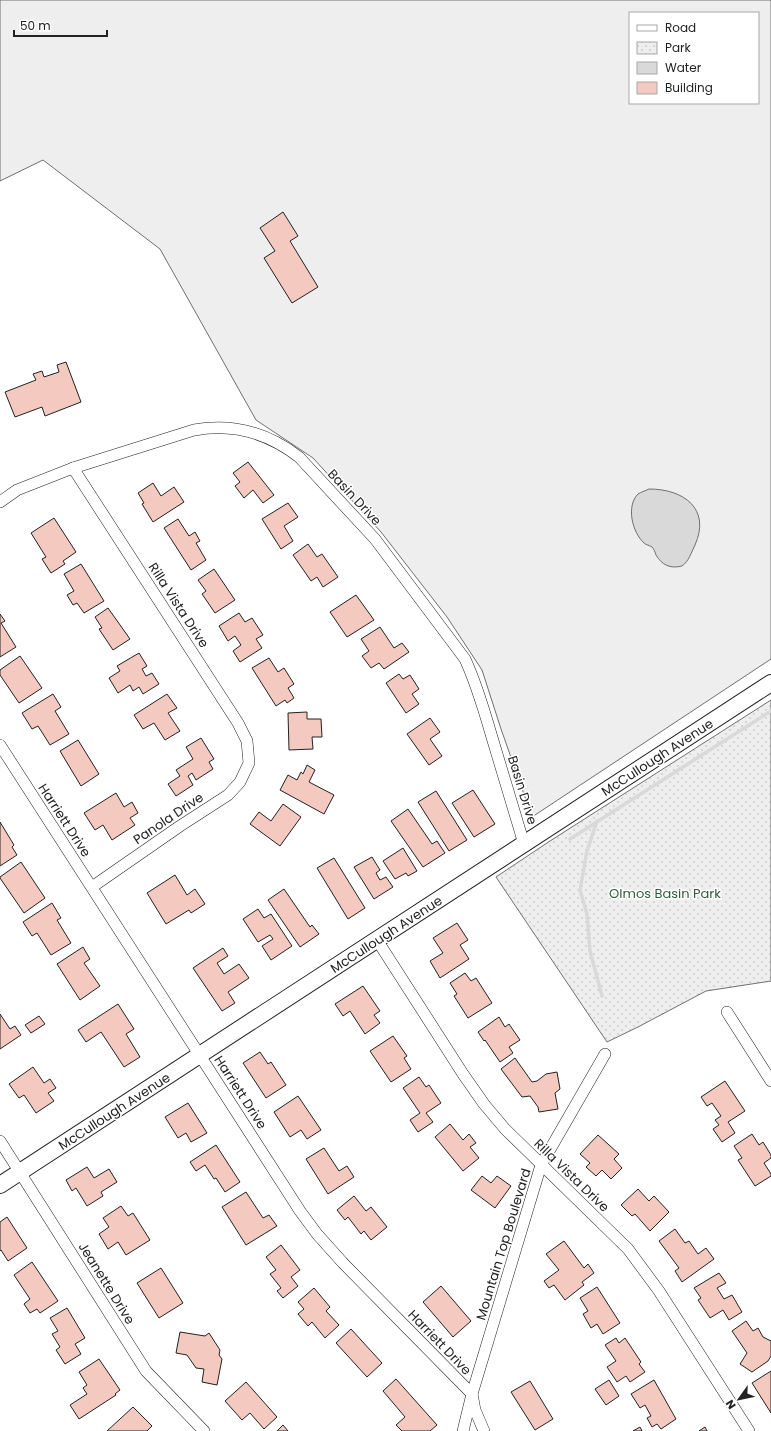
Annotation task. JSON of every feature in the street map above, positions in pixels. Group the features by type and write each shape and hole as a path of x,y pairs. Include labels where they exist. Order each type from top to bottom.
{"main road":[{"name":"McCullough Avenue","path":"0,1185 771,683"}],"street":[{"name":"Basin Drive","path":"0,502 17,490 73,468 194,430 206,428 231,428 256,433 278,443 299,457 375,539 465,659 488,719 493,741 524,844"},
{"name":"Rilla Vista Drive","path":"73,468 238,723 247,741 249,763"},
{"name":"Harriett Drive","path":"0,745 300,1211 317,1234 354,1275 472,1394 475,1410 484,1431"},
{"name":"Panola Drive","path":"92,888 180,826 228,796 240,782 249,763"},
{"name":"Rilla Vista Drive","path":"377,940 484,1104 505,1129 628,1249 658,1291 749,1431"},
{"path":"727,1012 771,1081"},
{"name":"Mountain Top Boulevard","path":"463,1431 472,1394 541,1165 605,1054"},
{"name":"Jeanette Drive","path":"0,1141 146,1371 204,1431"}],"green space":[{"path":"0,0 771,0 771,659 532,817 482,670 447,617 381,532 313,458 256,420 160,249 43,160 0,181"},
{"name":"Olmos Basin Park","path":"771,700 771,981 706,991 607,1042 496,877"}],"water":[{"path":"649,489 662,490 683,497 697,511 699,532 690,557 682,566 674,567 664,564 658,558 653,548 644,543 636,532 632,519 632,505 638,494"}],"building":[{"path":"283,212 298,236 290,241 318,287 292,303 264,258 275,251 260,228"},
{"path":"66,362 81,402 45,416 42,407 15,417 5,392 36,380 33,374 42,371 44,377 59,372 57,365"},
{"path":"248,462 274,495 263,503 253,490 244,498 235,486 240,482 233,473"},
{"path":"153,483 161,496 174,487 184,502 153,522 142,504 144,503 138,493"},
{"path":"288,503 298,517 284,526 293,541 281,549 262,519"},
{"path":"54,518 76,552 63,561 65,564 51,573 42,559 46,557 31,533"},
{"path":"178,519 189,536 195,532 200,541 196,543 206,560 191,570 164,528"},
{"path":"308,544 317,557 322,554 338,577 323,587 317,577 311,581 293,555"},
{"path":"81,564 104,601 84,613 77,603 73,605 67,595 74,591 64,574"},
{"path":"214,569 235,600 215,613 202,594 206,591 198,580"},
{"path":"356,595 374,620 347,637 330,612"},
{"path":"108,608 130,639 113,650 99,629 102,628 95,617"},
{"path":"239,613 245,622 252,618 263,635 256,639 262,648 240,662 233,651 241,645 235,636 228,641 219,626"},
{"path":"0,614 5,621 1,623 16,647 0,657"},
{"path":"380,627 394,648 402,643 409,652 384,669 379,663 371,668 362,656 369,651 361,639"},
{"path":"139,653 147,666 142,669 146,676 152,673 159,684 143,694 139,687 133,691 130,685 118,693 109,678 120,671 117,666"},
{"path":"20,656 42,688 19,703 0,675 0,670"},
{"path":"269,658 278,672 284,668 294,684 288,688 294,698 287,703 285,700 276,706 252,668"},
{"path":"399,674 403,679 410,675 419,689 412,694 419,704 406,713 386,683"},
{"path":"53,694 61,707 55,711 69,734 50,745 38,726 32,729 22,713"},
{"path":"167,694 177,708 168,713 180,731 165,740 154,723 143,729 134,715"},
{"path":"307,712 307,719 321,719 322,737 312,737 313,749 289,750 288,713"},
{"path":"430,718 440,732 430,739 442,756 429,765 407,734"},
{"path":"201,738 214,759 209,762 213,769 196,780 192,773 188,776 193,785 176,796 168,784 180,776 176,770 193,759 186,747"},
{"path":"78,740 99,774 81,786 60,751"},
{"path":"307,765 315,770 309,782 334,795 324,814 280,790 288,775 297,780 301,772 303,774"},
{"path":"473,790 495,824 474,837 452,803"},
{"path":"436,791 467,840 449,851 418,802"},
{"path":"116,793 124,807 132,802 138,813 130,818 135,825 112,840 103,825 95,830 84,813"},
{"path":"283,804 301,817 280,846 250,824 259,812 271,821"},
{"path":"408,809 432,844 437,841 445,853 423,867 391,821"},
{"path":"0,822 14,845 12,847 17,855 0,866"},
{"path":"403,848 417,871 408,876 406,873 395,879 383,861"},
{"path":"372,857 380,870 376,873 380,880 386,877 393,887 374,899 354,867"},
{"path":"334,858 365,908 348,919 317,868"},
{"path":"21,862 45,898 24,913 0,878"},
{"path":"175,875 187,895 195,889 205,904 191,913 189,910 166,924 147,893"},
{"path":"284,889 310,927 312,925 319,934 300,947 268,900"},
{"path":"52,903 61,918 57,920 71,943 51,955 37,933 32,936 23,922"},
{"path":"258,909 264,918 271,914 292,946 271,960 262,946 273,939 270,935 258,942 243,919"},
{"path":"457,923 468,940 460,945 469,959 440,978 430,961 443,953 433,938"},
{"path":"83,947 90,959 84,963 100,986 80,1000 57,964"},
{"path":"223,948 228,956 217,963 224,974 239,964 249,978 228,992 235,1003 222,1011 193,968"},
{"path":"465,973 471,981 476,978 492,1003 468,1018 454,996 457,994 450,983"},
{"path":"363,986 380,1011 374,1015 380,1023 365,1034 350,1011 343,1016 335,1004"},
{"path":"118,1004 134,1029 126,1034 140,1057 124,1067 101,1032 86,1042 78,1030"},
{"path":"0,1014 10,1029 15,1026 21,1035 0,1049"},
{"path":"39,1016 45,1024 31,1033 25,1025"},
{"path":"499,1017 505,1027 509,1024 520,1040 509,1047 513,1053 500,1062 478,1032"},
{"path":"393,1036 407,1056 404,1058 411,1069 391,1082 370,1051"},
{"path":"260,1052 268,1064 271,1062 286,1085 266,1098 243,1063"},
{"path":"515,1058 532,1082 537,1081 546,1074 557,1072 560,1089 555,1093 558,1109 539,1112 538,1107 530,1096 522,1097 501,1069"},
{"path":"33,1067 44,1083 50,1079 56,1088 48,1093 54,1101 36,1113 24,1095 19,1098 9,1084"},
{"path":"419,1077 426,1087 429,1085 441,1103 426,1113 433,1122 418,1132 410,1120 420,1113 403,1088"},
{"path":"725,1081 745,1111 728,1122 735,1133 722,1142 713,1129 719,1125 715,1120 721,1116 712,1103 707,1106 701,1097"},
{"path":"298,1096 321,1130 307,1139 301,1130 290,1137 274,1112"},
{"path":"188,1103 207,1133 191,1142 186,1133 178,1138 165,1117"},
{"path":"450,1124 463,1140 469,1134 476,1143 470,1147 479,1158 463,1171 435,1137"},
{"path":"752,1134 759,1145 763,1142 771,1155 771,1158 764,1163 771,1176 755,1186 738,1160 742,1158 734,1146"},
{"path":"598,1135 619,1154 614,1159 622,1168 611,1179 602,1170 596,1176 586,1167 590,1163 580,1154"},
{"path":"216,1145 240,1182 225,1192 205,1165 196,1171 190,1162"},
{"path":"324,1148 339,1171 347,1166 354,1177 328,1194 306,1159"},
{"path":"87,1167 94,1178 109,1169 117,1182 101,1192 103,1196 87,1206 76,1188 72,1191 66,1180"},
{"path":"482,1176 491,1183 497,1176 511,1186 495,1208 471,1190"},
{"path":"638,1189 649,1201 654,1196 669,1212 650,1231 635,1214 632,1216 621,1205"},
{"path":"246,1192 263,1218 269,1215 277,1226 246,1245 222,1207"},
{"path":"354,1196 366,1211 371,1207 387,1227 371,1240 364,1231 361,1234 348,1217 345,1220 337,1210"},
{"path":"121,1206 128,1216 133,1213 150,1240 126,1255 118,1242 108,1249 99,1234 109,1227 103,1218"},
{"path":"7,1217 27,1248 8,1261 1,1250 0,1251 0,1222"},
{"path":"675,1229 685,1243 689,1241 698,1254 706,1248 714,1259 682,1282 675,1271 679,1268 659,1241"},
{"path":"564,1241 584,1268 588,1264 594,1273 582,1282 584,1285 565,1300 554,1285 549,1288 544,1281 559,1270 546,1254"},
{"path":"281,1245 300,1270 291,1277 298,1286 283,1298 277,1291 281,1288 270,1274 276,1270 266,1257"},
{"path":"32,1262 58,1301 40,1313 37,1309 30,1313 24,1304 30,1299 14,1275"},
{"path":"161,1268 183,1303 159,1318 137,1283"},
{"path":"719,1273 726,1283 717,1288 724,1299 732,1295 742,1312 729,1320 723,1310 710,1318 698,1300 701,1298 694,1288"},
{"path":"441,1286 471,1321 453,1337 423,1302"},
{"path":"597,1287 620,1323 603,1334 597,1324 591,1328 583,1314 588,1311 580,1298"},
{"path":"314,1288 330,1307 326,1311 339,1325 325,1338 312,1322 308,1326 298,1314 304,1309 298,1302"},
{"path":"67,1308 85,1338 75,1344 81,1354 65,1364 56,1350 60,1347 52,1334 58,1331 50,1318"},
{"path":"746,1321 753,1331 758,1328 763,1337 771,1341 771,1356 768,1361 752,1372 740,1364 747,1353 732,1331"},
{"path":"351,1329 382,1363 367,1377 336,1343"},
{"path":"180,1332 205,1336 209,1333 220,1350 219,1355 222,1359 217,1385 202,1382 204,1369 196,1368 187,1355 176,1353"},
{"path":"616,1338 619,1343 625,1338 641,1362 639,1364 645,1372 630,1382 626,1376 617,1382 607,1367 616,1361 605,1345"},
{"path":"99,1359 120,1390 115,1394 116,1395 79,1419 70,1405 87,1394 83,1388 87,1385 79,1372"},
{"path":"771,1371 771,1413 752,1383"},
{"path":"396,1379 437,1425 430,1431 402,1431 396,1425 405,1417 383,1391"},
{"path":"609,1380 619,1396 606,1405 595,1389"},
{"path":"654,1380 676,1419 661,1429 657,1424 652,1427 647,1418 651,1416 645,1405 640,1408 631,1394"},
{"path":"530,1381 553,1419 535,1430 511,1392"},
{"path":"246,1382 277,1417 264,1429 250,1413 242,1420 225,1401"},
{"path":"133,1407 152,1426 147,1431 107,1431"},
{"path":"283,1425 288,1431 277,1431"},
{"path":"640,1427 642,1431 633,1431"},
{"path":"705,1427 707,1431 699,1431"}],"waterway":[{"path":"570,839 771,711"},
{"path":"597,821 587,851 580,890 587,914 590,951 602,996"}]}
